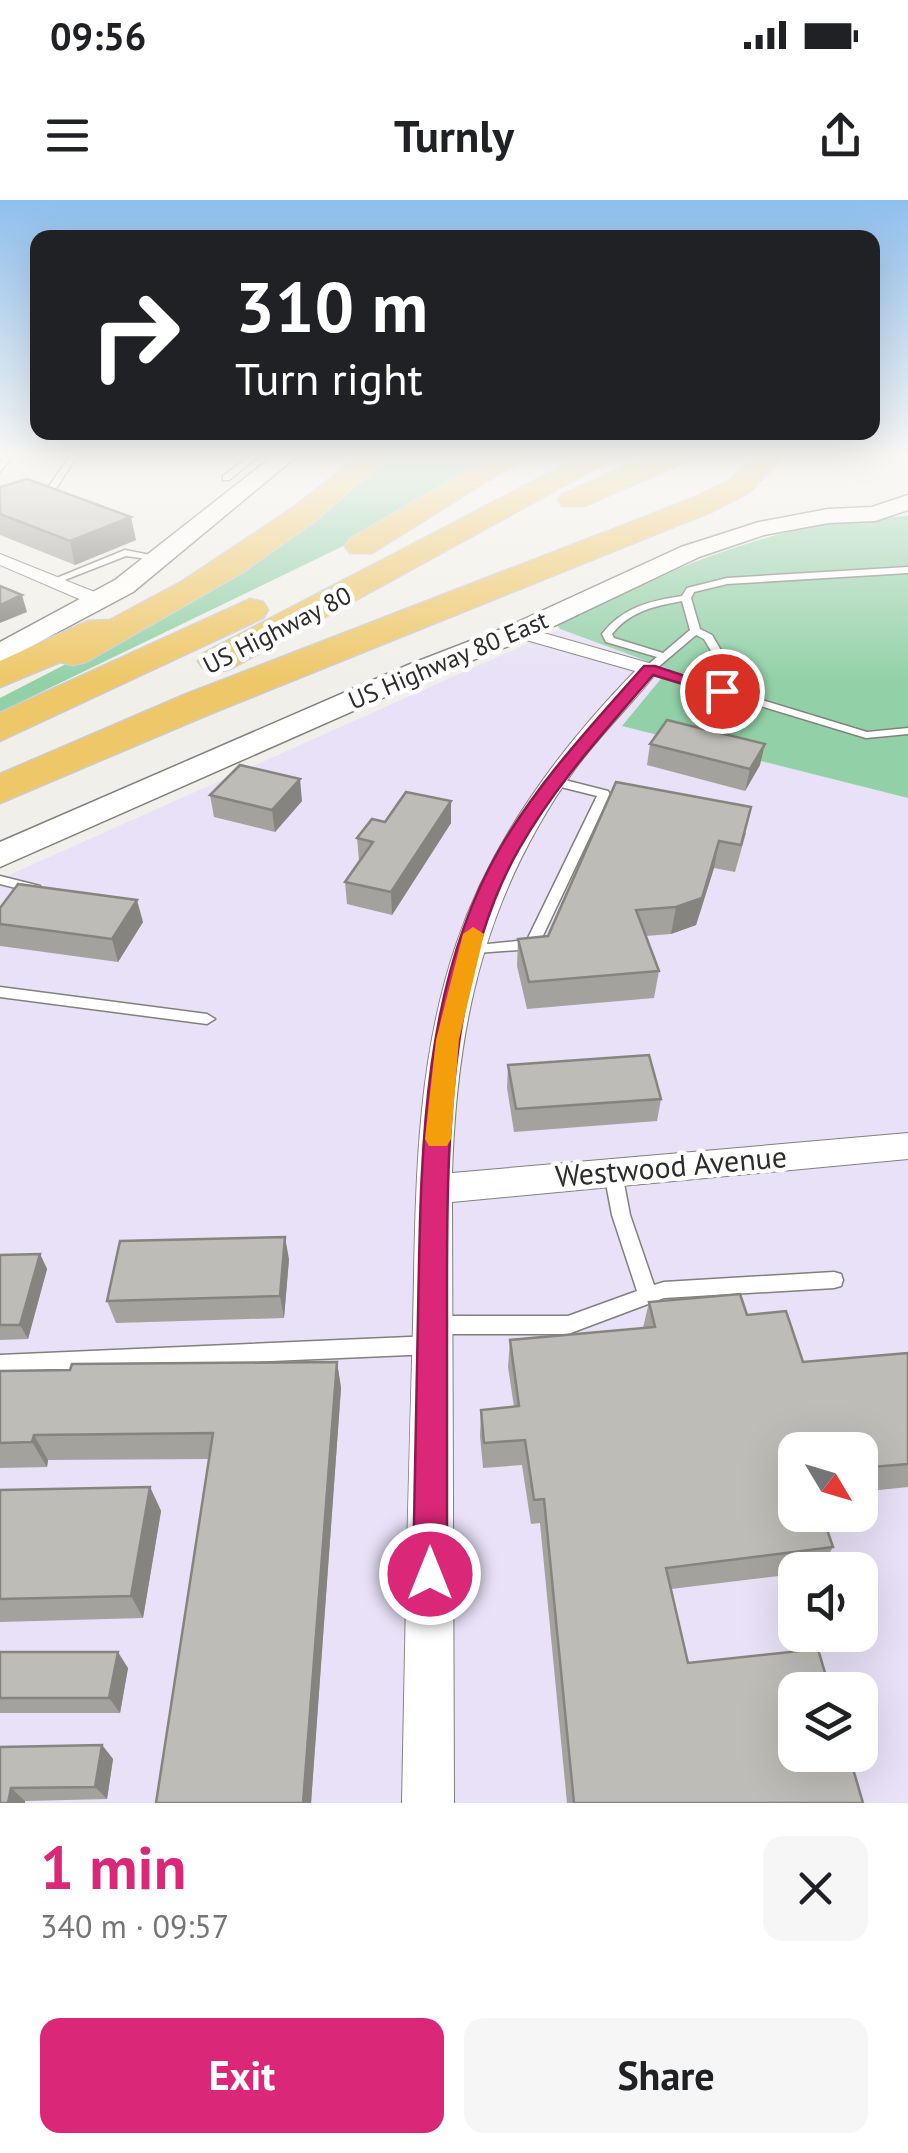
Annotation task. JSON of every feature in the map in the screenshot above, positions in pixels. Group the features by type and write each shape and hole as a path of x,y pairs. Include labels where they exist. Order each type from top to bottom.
{"highway":[{"path":"0,691 164,607 280,531"},
{"path":"315,595 339,558 386,531"},
{"name":"US Highway 80","path":"0,769 425,531"},
{"name":"US Highway 80","path":"0,728 315,595 448,531"},
{"path":"315,595 482,531"},
{"path":"0,790 216,696 636,531"},
{"path":"0,675 114,623 259,546"}],"main road":[{"path":"0,654 100,601 162,558 191,531"},
{"name":"US Highway 80 East","path":"0,856 728,538 757,531"}],"street":[{"path":"0,559 100,601"},
{"path":"428,1803 434,1188 448,1040 468,950 507,852 553,781 658,663 518,632"},
{"name":"Westwood Avenue","path":"434,1188 908,1146"}],"lane":[{"path":"54,581 124,553 162,558"},
{"path":"694,631 686,598 690,590 727,582 908,570"},
{"path":"686,598 648,605 619,617 607,634 610,640 658,663 866,735 908,731"},
{"path":"658,663 694,631"},
{"path":"694,631 708,637 726,670"},
{"path":"468,950 532,944 604,794 553,781"},
{"path":"0,880 53,892"},
{"path":"0,992 208,1019"},
{"path":"613,1172 622,1215 648,1296"},
{"path":"0,1364 568,1325 664,1290 834,1280"}],"shaded area":[{"path":"560,629 670,669 623,726 908,798 908,1803 0,1803 0,879"}],"green space":[{"path":"280,531 373,531 0,712 0,698 165,613"},
{"path":"795,531 908,531 908,798 622,726 669,669 560,629 556,624 684,566"}],"building":[{"path":"44,531 96,531 70,541"},
{"path":"0,586 22,595 0,605"},
{"path":"667,720 765,744 750,769 650,744"},
{"path":"240,765 300,779 272,810 210,795"},
{"path":"616,782 751,807 741,845 719,841 702,898 676,907 636,910 659,971 529,982 518,939 548,936"},
{"path":"406,792 451,801 391,892 345,882 373,842 357,838 372,819 385,822"},
{"path":"18,884 137,900 112,939 0,924 0,908"},
{"path":"649,1055 661,1099 516,1109 508,1065"},
{"path":"285,1237 280,1296 107,1301 120,1241"},
{"path":"40,1254 20,1325 0,1325 0,1255"},
{"path":"740,1294 747,1315 786,1311 803,1362 908,1353 908,1464 878,1466 878,1432 778,1432 778,1532 828,1532 833,1547 666,1568 688,1663 819,1652 825,1672 778,1672 778,1772 854,1772 863,1803 574,1803 544,1499 534,1500 525,1440 484,1443 481,1410 519,1406 510,1340 655,1327 649,1302"},
{"path":"337,1362 303,1803 156,1803 213,1433 34,1435 32,1442 0,1443 0,1371 70,1370 72,1364"},
{"path":"150,1487 131,1596 0,1599 0,1490"},
{"path":"0,1652 118,1652 109,1698 0,1698"},
{"path":"102,1745 95,1787 11,1788 8,1803 0,1803 0,1747"}],"slow traffic":[{"path":"438,1139 448,1040 473,934"}],"route":[{"path":"430,1574 434,1188 448,1040 471,940 507,852 553,781 649,669 722,691"}]}
